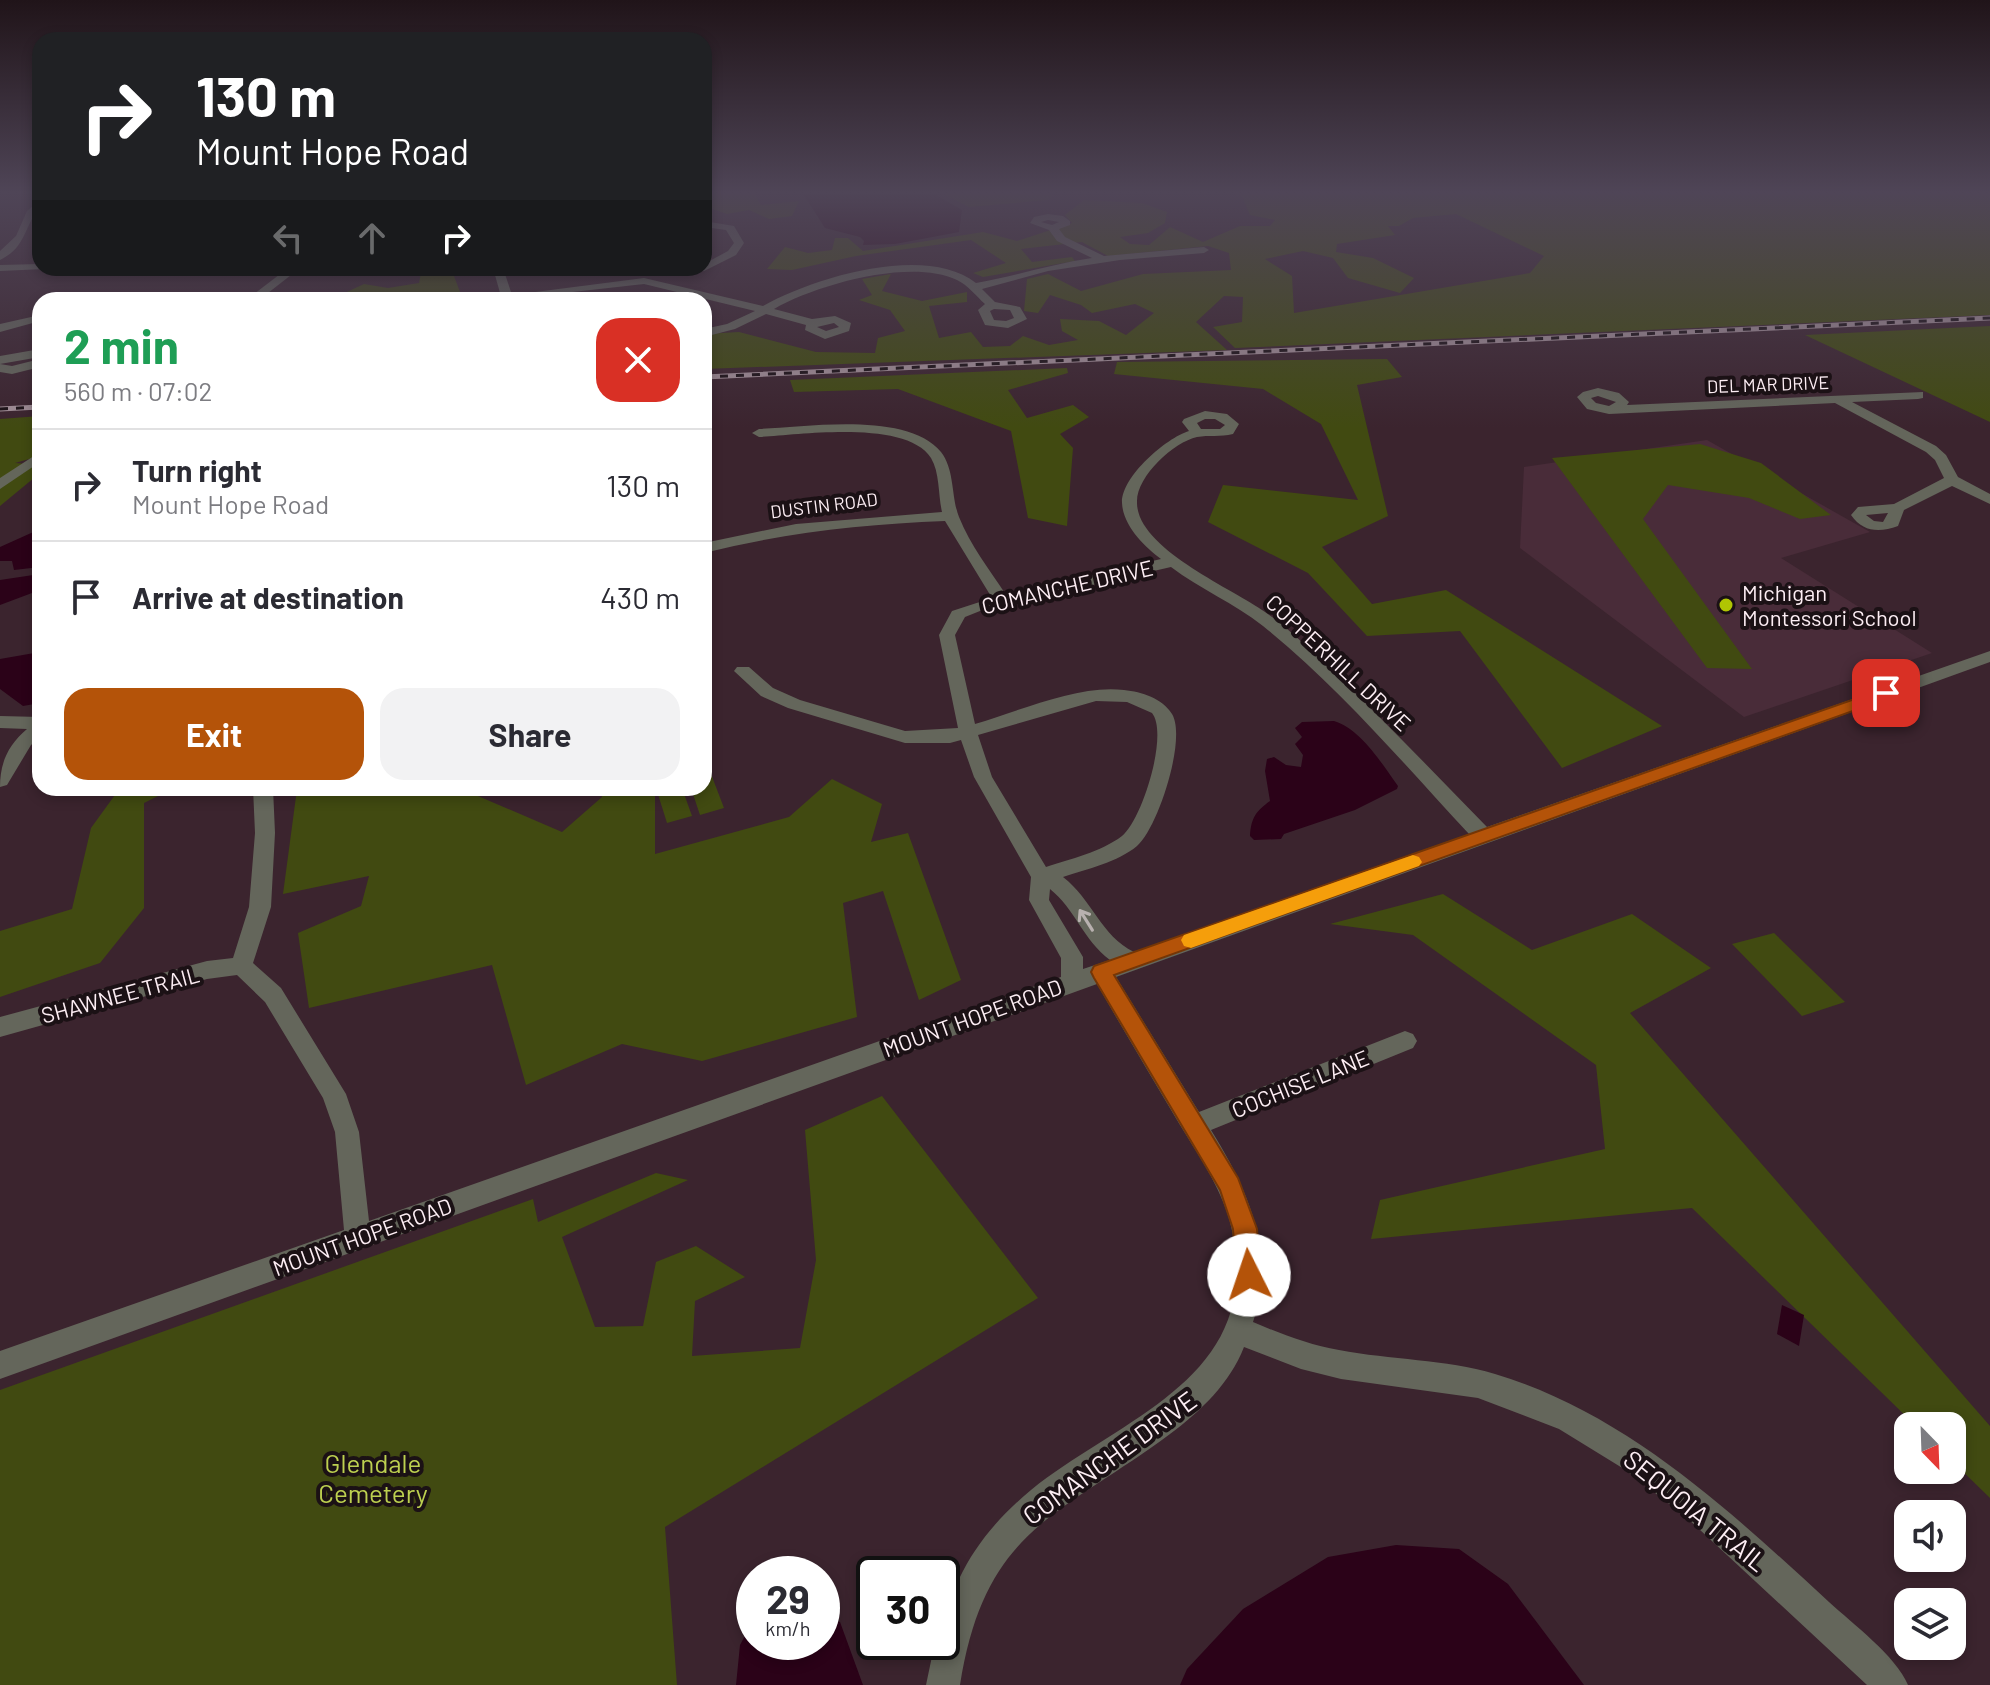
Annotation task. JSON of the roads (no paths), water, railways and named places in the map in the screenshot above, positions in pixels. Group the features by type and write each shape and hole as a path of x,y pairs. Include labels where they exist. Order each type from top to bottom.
{"street":[{"path":"712,331 739,325 810,287 888,272 921,271"},
{"path":"938,271 960,277 992,305"},
{"path":"973,287 1007,281 1036,271"},
{"path":"263,292 284,276"},
{"path":"670,285 688,276"},
{"path":"557,292 619,282 670,285 696,292"},
{"path":"712,296 813,323"},
{"path":"0,328 32,320"},
{"path":"0,360 32,353"},
{"path":"0,368 20,369 32,365"},
{"name":"DEL MAR DRIVE","path":"1618,408 1918,395"},
{"path":"1837,399 1931,449 1941,458 1952,480 1990,500"},
{"path":"759,433 866,430 895,433 925,444 940,465 951,516 1000,599"},
{"name":"COPPERHILL DRIVE","path":"1197,433 1179,440 1137,479 1129,501 1133,519 1147,542 1261,616 1359,705 1483,836"},
{"path":"0,485 32,462"},
{"path":"1897,508 1952,480"},
{"name":"DUSTIN ROAD","path":"712,546 749,535 814,524 951,516"},
{"name":"COMANCHE DRIVE","path":"1072,982 1072,957 1039,900 1041,877 983,777 968,732 947,635 958,614 1000,599 1175,561"},
{"name":"MOUNT HOPE ROAD","path":"0,1365 1990,656"},
{"path":"743,671 767,692 794,704 879,731 929,738 968,732 1095,695 1119,693 1146,702 1168,724 1166,749 1141,826 1130,842 1041,877"},
{"path":"0,722 32,724"},
{"path":"0,780 32,733"},
{"path":"263,796 265,833 260,907 241,966 273,995 334,1094 347,1132 358,1238"},
{"name":"COMANCHE DRIVE","path":"1041,877 1063,886 1100,942 1133,961"},
{"name":"SHAWNEE TRAIL","path":"0,1027 207,970 241,966"},
{"name":"COMANCHE DRIVE","path":"943,1685 954,1632 965,1602 993,1550 1011,1528 1051,1494 1179,1411 1208,1383 1238,1330 1249,1275 1245,1229 1230,1185 1101,972"},
{"name":"COCHISE LANE","path":"1194,1125 1405,1041"},
{"name":"SEQUOIA TRAIL","path":"1238,1330 1337,1364 1425,1373 1496,1389 1544,1407 1605,1438 1651,1468 1714,1519 1891,1685"}],"railway":[{"path":"712,377 1990,318"},
{"path":"0,409 32,407"}],"place":[{"name":"Michigan Montessori School","path":"1726,605"}],"park label":[{"name":"Glendale Cemetery","path":"373,1477"}]}
